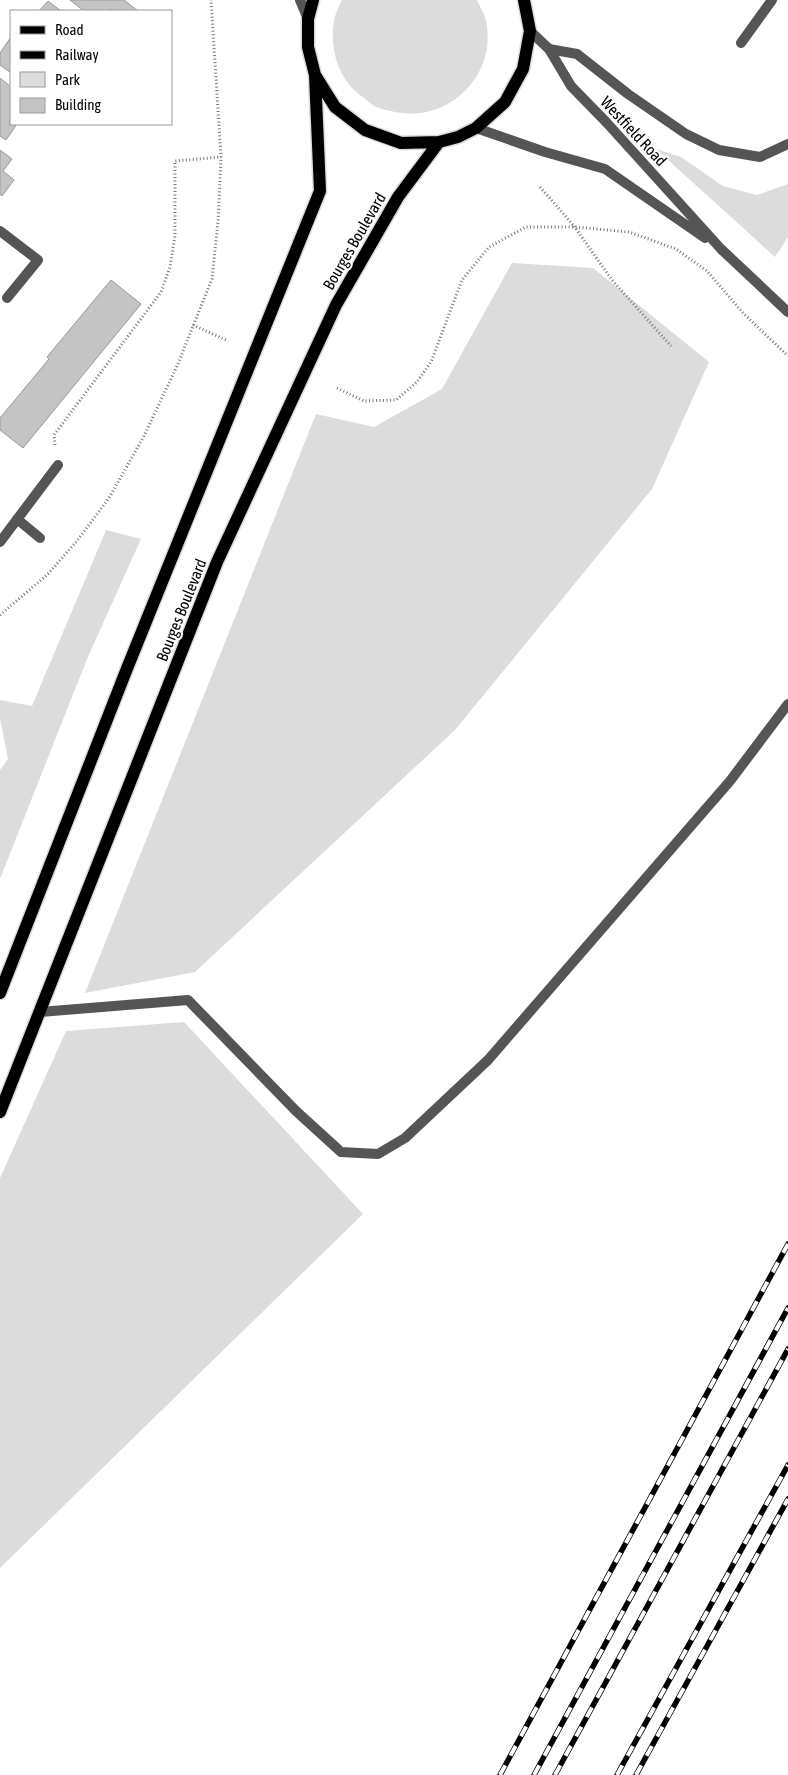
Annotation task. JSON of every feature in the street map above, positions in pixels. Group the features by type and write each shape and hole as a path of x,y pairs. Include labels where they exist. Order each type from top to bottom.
{"main road":[{"path":"313,0 308,19 308,47 315,74 335,107 365,130 401,143 439,142 458,137 476,128 505,102 524,69 530,31 524,0"},
{"name":"Bourges Boulevard","path":"0,993 129,662 320,192 315,74"},
{"name":"Bourges Boulevard","path":"0,1112 214,571 336,305 398,197 439,142"}],"street":[{"path":"300,0 308,19"},
{"path":"741,43 772,0"},
{"name":"Westfield Road","path":"530,31 549,50 571,86 721,249 788,312"},
{"path":"549,50 577,54 628,94 686,134 719,150 760,158 788,144"},
{"name":"Westfield Road","path":"476,128 545,152 605,169 721,249"},
{"path":"0,231 38,260 7,298"},
{"path":"0,542 58,465"},
{"path":"17,519 40,538"},
{"path":"40,1012 188,1000 296,1111 341,1152 378,1154 406,1138 488,1060 730,781 788,704"}],"path":[{"path":"0,615 48,574 77,541 109,498 144,436 177,366 212,279 218,222 221,157 211,0"},
{"path":"58,465 54,435 161,292 170,267 175,235 175,161 221,157"},
{"path":"540,187 574,226 612,280 671,346"},
{"path":"337,388 364,401 396,400 417,382 431,362 462,280 489,248 526,228 574,226 628,232 676,249 707,271 742,313 788,356"},
{"path":"193,325 226,340"}],"green space":[{"path":"342,0 477,0 484,13 488,42 484,61 475,78 463,93 448,104 430,111 411,114 389,111 374,106 349,85 337,62 333,41 333,27 336,13"},
{"path":"656,149 681,157 723,186 757,195 788,184 788,237 775,257"},
{"path":"512,263 593,268 709,362 652,489 455,730 195,972 85,993 316,414 374,427 442,389"},
{"path":"106,530 141,539 87,659 0,879 0,770 8,759 0,718 0,700 32,706"},
{"path":"184,1022 363,1214 0,1568 0,1178 66,1031"}],"building":[{"path":"70,0 124,0 137,10 110,9 83,10"},
{"path":"48,1 60,10 40,10"},
{"path":"10,38 10,72 0,65 0,53"},
{"path":"0,78 10,86 10,125 16,125 6,140 0,136"},
{"path":"0,150 12,159 3,171 14,180 2,196 0,194"},
{"path":"111,280 141,304 23,448 0,430 0,418 49,359 47,357"}],"railway":[{"path":"500,1775 788,1244"},
{"path":"534,1775 788,1308"},
{"path":"555,1775 788,1349"},
{"path":"617,1775 788,1465"},
{"path":"636,1775 788,1499"}]}
